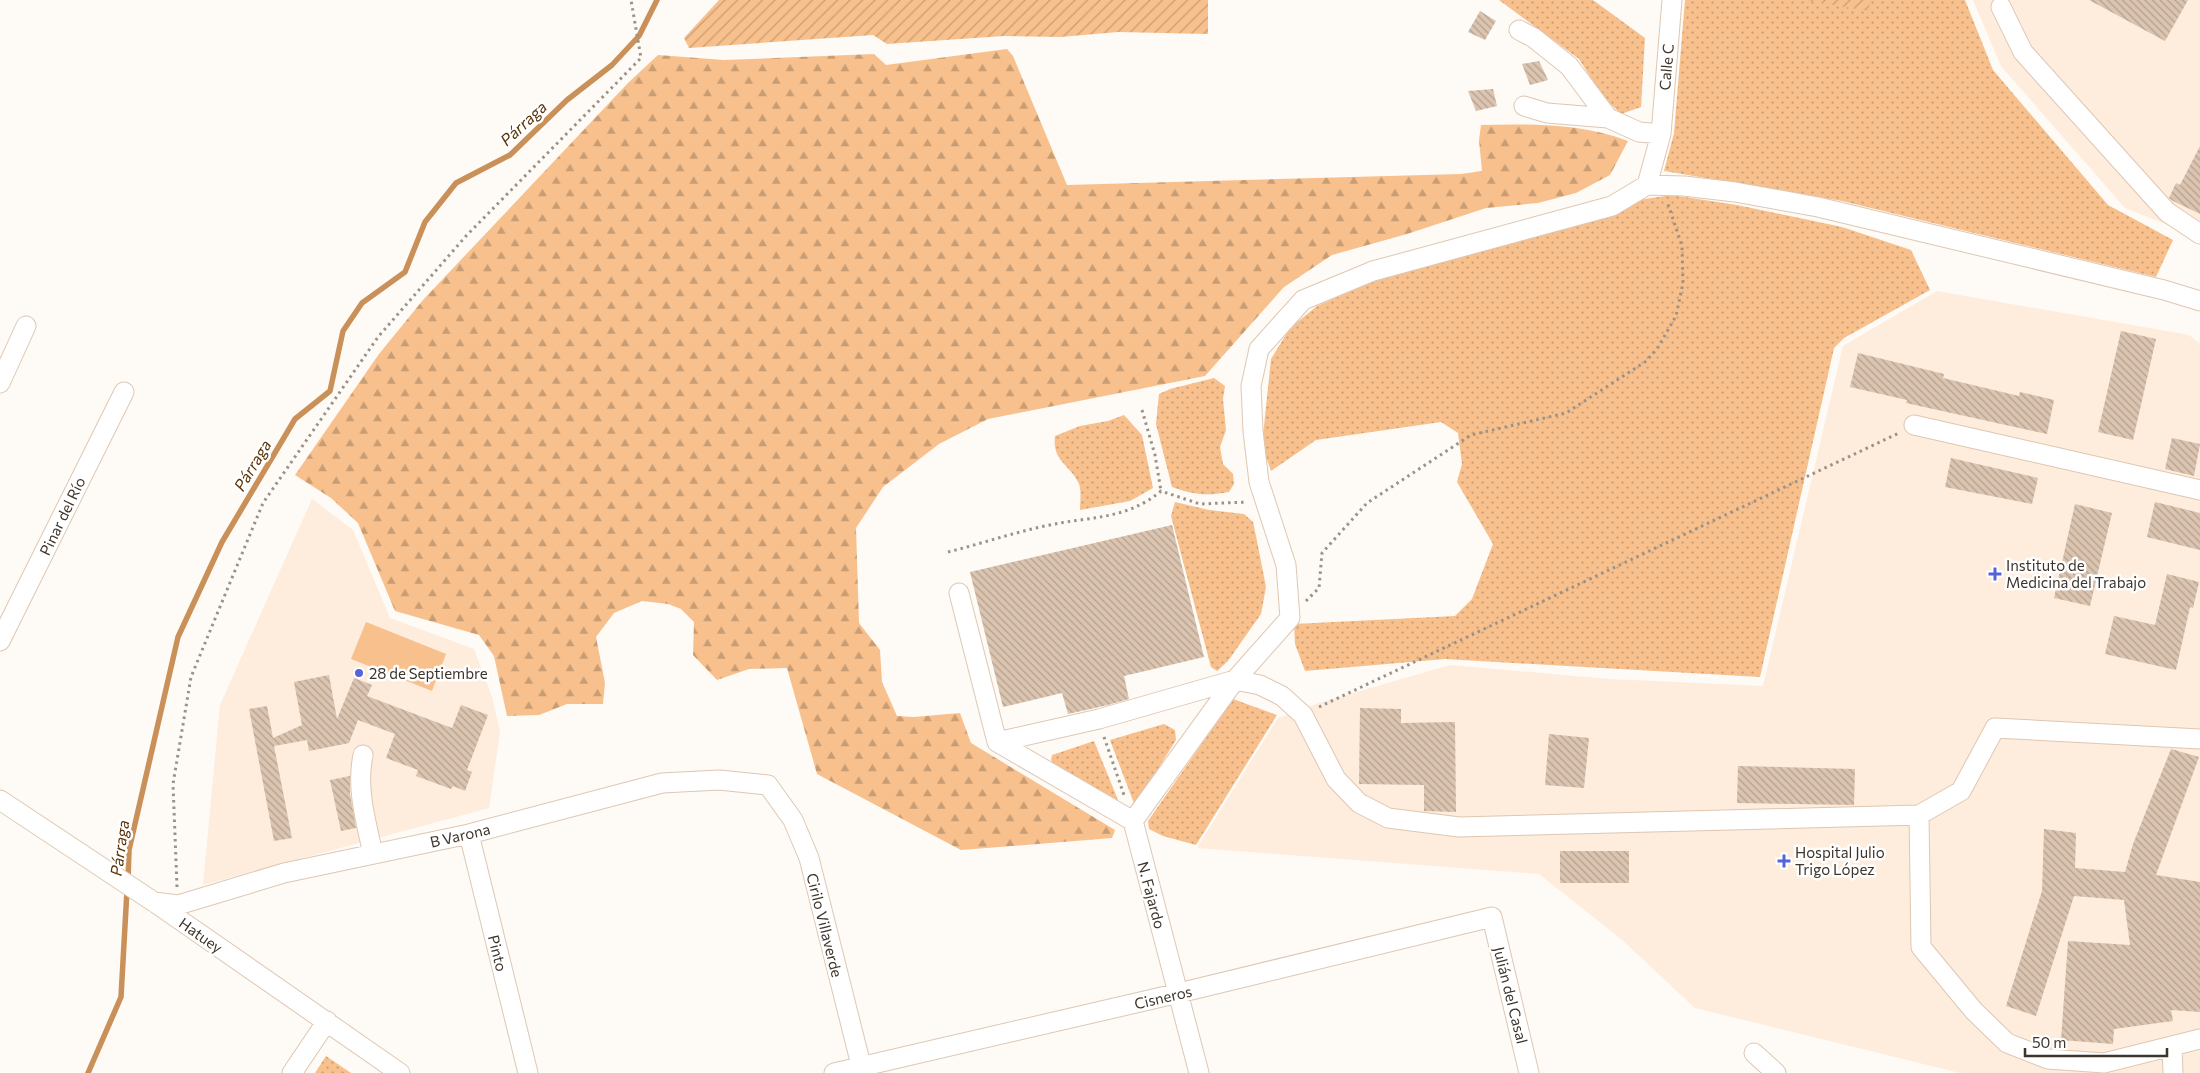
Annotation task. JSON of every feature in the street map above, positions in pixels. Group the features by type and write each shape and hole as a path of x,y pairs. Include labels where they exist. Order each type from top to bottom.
{"street":[{"name":"Calle C","path":"1648,185 1661,134 1672,0"},
{"path":"2001,7 2024,52 2168,212 2200,234"},
{"path":"1519,30 1534,38 1569,66 1608,118"},
{"path":"1524,106 1547,113 1608,118 1639,132 1661,134"},
{"path":"960,593 997,742 1133,822 1235,680 1290,618 1286,565 1259,482 1250,386 1259,349 1303,300 1373,271 1612,206 1648,185 1684,186 1726,191 1818,207 2164,290 2200,301"},
{"path":"0,383 26,326"},
{"name":"Pinar del Río","path":"0,641 124,392"},
{"path":"1914,426 2200,490"},
{"path":"997,742 1098,719 1235,680 1260,685 1282,696 1303,715 1336,779 1359,803 1388,818 1458,827 1919,815 1961,791 1995,728 2200,739"},
{"path":"363,755 360,772 360,790 374,854"},
{"name":"B Varona","path":"154,902 178,905 284,873 469,834 662,784 719,780 768,785"},
{"name":"Cirilo Villaverde","path":"768,785 793,820 809,858 862,1070"},
{"name":"Hatuey","path":"0,800 154,902 400,1073"},
{"path":"1919,815 1921,947 1974,1011 2007,1043 2048,1059 2104,1064 2200,1039"},
{"name":"N. Fajardo","path":"1133,822 1199,1073"},
{"name":"Pinto","path":"469,834 528,1073"},
{"name":"Cisneros","path":"834,1073 862,1070 1492,917"},
{"name":"Julián del Casal","path":"1492,917 1529,1073"},
{"path":"292,1073 327,1021"},
{"path":"2172,1046 2173,1073"},
{"path":"1754,1052 1776,1073"}],"path":[{"path":"178,905 173,784 191,676 263,503 378,337 466,236 641,58 631,0"},
{"path":"1290,618 1319,588 1322,553 1367,503 1471,436 1566,412 1645,362 1657,349 1676,316 1682,283 1682,246 1667,202 1648,185"},
{"path":"1142,410 1155,455 1161,491"},
{"path":"1303,715 1914,426"},
{"path":"1161,491 1200,504 1266,502"},
{"path":"948,552 1046,526 1126,512 1147,503 1161,491"},
{"path":"1098,719 1133,822"}],"shaded area":[{"path":"1973,0 2200,0 2200,238 2125,208 2001,66"},
{"name":"Hospital Julio Trigo López","path":"1937,291 2189,335 2200,344 2200,1073 1960,1073 1695,1008 1620,938 1539,874 1197,848 1278,718 1319,703 1450,665 1609,679 1763,686 1843,346"},
{"name":"28 de Septiembre","path":"312,499 353,530 390,618 474,649 492,697 500,732 489,808 203,885 220,705"}],"green space":[{"path":"719,0 1208,0 1208,34 1118,32 1060,37 1004,36 887,44 873,35 689,48 684,38"},
{"path":"1499,0 1593,0 1645,38 1641,107 1621,114 1603,97 1579,59"},
{"path":"1685,0 1965,0 1993,70 2108,205 2173,240 2156,277 1842,201 1664,171 1674,133"},
{"path":"1802,0 1870,0 1869,11"},
{"path":"1007,49 1013,56 1067,185 1461,174 1482,171 1479,140 1481,125 1556,126 1592,131 1628,141 1610,175 1576,193 1538,203 1486,208 1407,234 1332,255 1284,287 1205,376 988,419 939,444 883,487 856,528 859,623 880,650 882,682 897,716 914,717 960,713 971,743 1115,830 1112,838 961,850 817,774 787,668 749,669 717,680 693,655 694,622 681,609 668,604 642,601 614,613 596,637 605,683 603,704 567,704 539,715 507,716 494,656 479,635 395,611 358,523 331,498 295,475 379,354 423,300 628,83 658,55 724,60 874,54 886,65"},
{"path":"1672,195 1737,205 1842,227 1911,250 1930,290 1844,338 1834,348 1760,677 1445,659 1305,671 1295,644 1294,624 1455,616 1472,599 1493,544 1457,482 1462,464 1458,433 1441,422 1316,440 1271,471 1262,445 1271,359 1290,328 1317,306 1369,283 1512,240 1610,217 1638,200"},
{"path":"1214,378 1225,386 1223,399 1226,430 1220,447 1223,464 1233,474 1234,484 1229,492 1207,494 1187,492 1172,487 1156,424 1159,394 1170,389"},
{"path":"1124,415 1142,435 1153,488 1130,501 1080,510 1079,485 1056,451 1055,436 1080,426 1108,421"},
{"path":"1175,502 1209,510 1244,514 1253,522 1266,587 1261,614 1228,661 1217,671 1211,667 1171,516"},
{"path":"366,622 446,654 432,691 351,659"},
{"path":"1233,699 1277,715 1196,845 1163,836 1149,829 1148,821"},
{"path":"1164,724 1175,730 1176,740 1135,806 1110,740"},
{"path":"1094,741 1120,805 1057,768 1051,760 1052,755"},
{"path":"326,1056 351,1073 315,1073"}],"building":[{"path":"2089,0 2188,0 2165,41"},
{"path":"1480,11 1496,21 1485,40 1468,32"},
{"path":"1539,61 1548,80 1530,85 1522,64"},
{"path":"1493,89 1497,106 1476,111 1468,91"},
{"path":"2200,146 2200,214 2169,198 2176,183 2180,185"},
{"path":"2121,331 2156,339 2133,440 2098,432"},
{"path":"1858,353 1944,374 1943,378 2019,396 2020,392 2054,400 2047,434 1906,403 1907,400 1850,387"},
{"path":"2172,438 2200,444 2194,476 2165,469"},
{"path":"1951,458 2038,478 2032,504 1945,487"},
{"path":"2155,502 2200,513 2200,550 2147,537"},
{"path":"2075,504 2112,513 2090,606 2054,598"},
{"path":"1172,525 1204,657 1124,676 1129,699 1108,705 1068,714 1062,693 1003,707 970,572"},
{"path":"2167,574 2199,582 2193,608 2190,607 2176,670 2105,654 2114,616 2155,625"},
{"path":"329,675 337,719 354,678 372,685 367,696 452,728 461,705 488,715 467,770 472,772 465,791 453,786 451,789 416,776 418,770 386,758 395,734 358,720 349,743 309,751 307,740 274,746 292,838 274,841 249,709 267,706 273,738 302,725 294,682"},
{"path":"1360,708 1401,709 1401,723 1455,722 1456,812 1424,811 1424,785 1359,784"},
{"path":"1549,734 1589,738 1584,788 1545,785"},
{"path":"2171,749 2199,757 2156,875 2200,882 2200,1012 2171,1010 2173,1021 2114,1029 2113,1044 2061,1040 2068,941 2130,945 2124,900 2074,896 2036,1016 2006,1006 2042,891 2044,829 2076,833 2075,868 2125,872 2133,844"},
{"path":"1738,766 1855,769 1854,805 1737,803"},
{"path":"350,776 350,794 356,828 341,831 330,780"},
{"path":"1560,851 1629,851 1629,883 1560,883"}],"waterway":[{"name":"Párraga","path":"128,880 129,850 178,637 222,542 295,419 330,391 343,331 362,303 405,272 425,222 456,183 510,155 567,100 612,65 639,36 657,0"},
{"name":"Párraga","path":"88,1073 121,997 127,890"}],"place":[{"name":"Instituto de Medicina del Trabajo","path":"1995,574"},
{"name":"28 de Septiembre","path":"359,673"},
{"name":"Hospital Julio Trigo López","path":"1784,861"}]}
